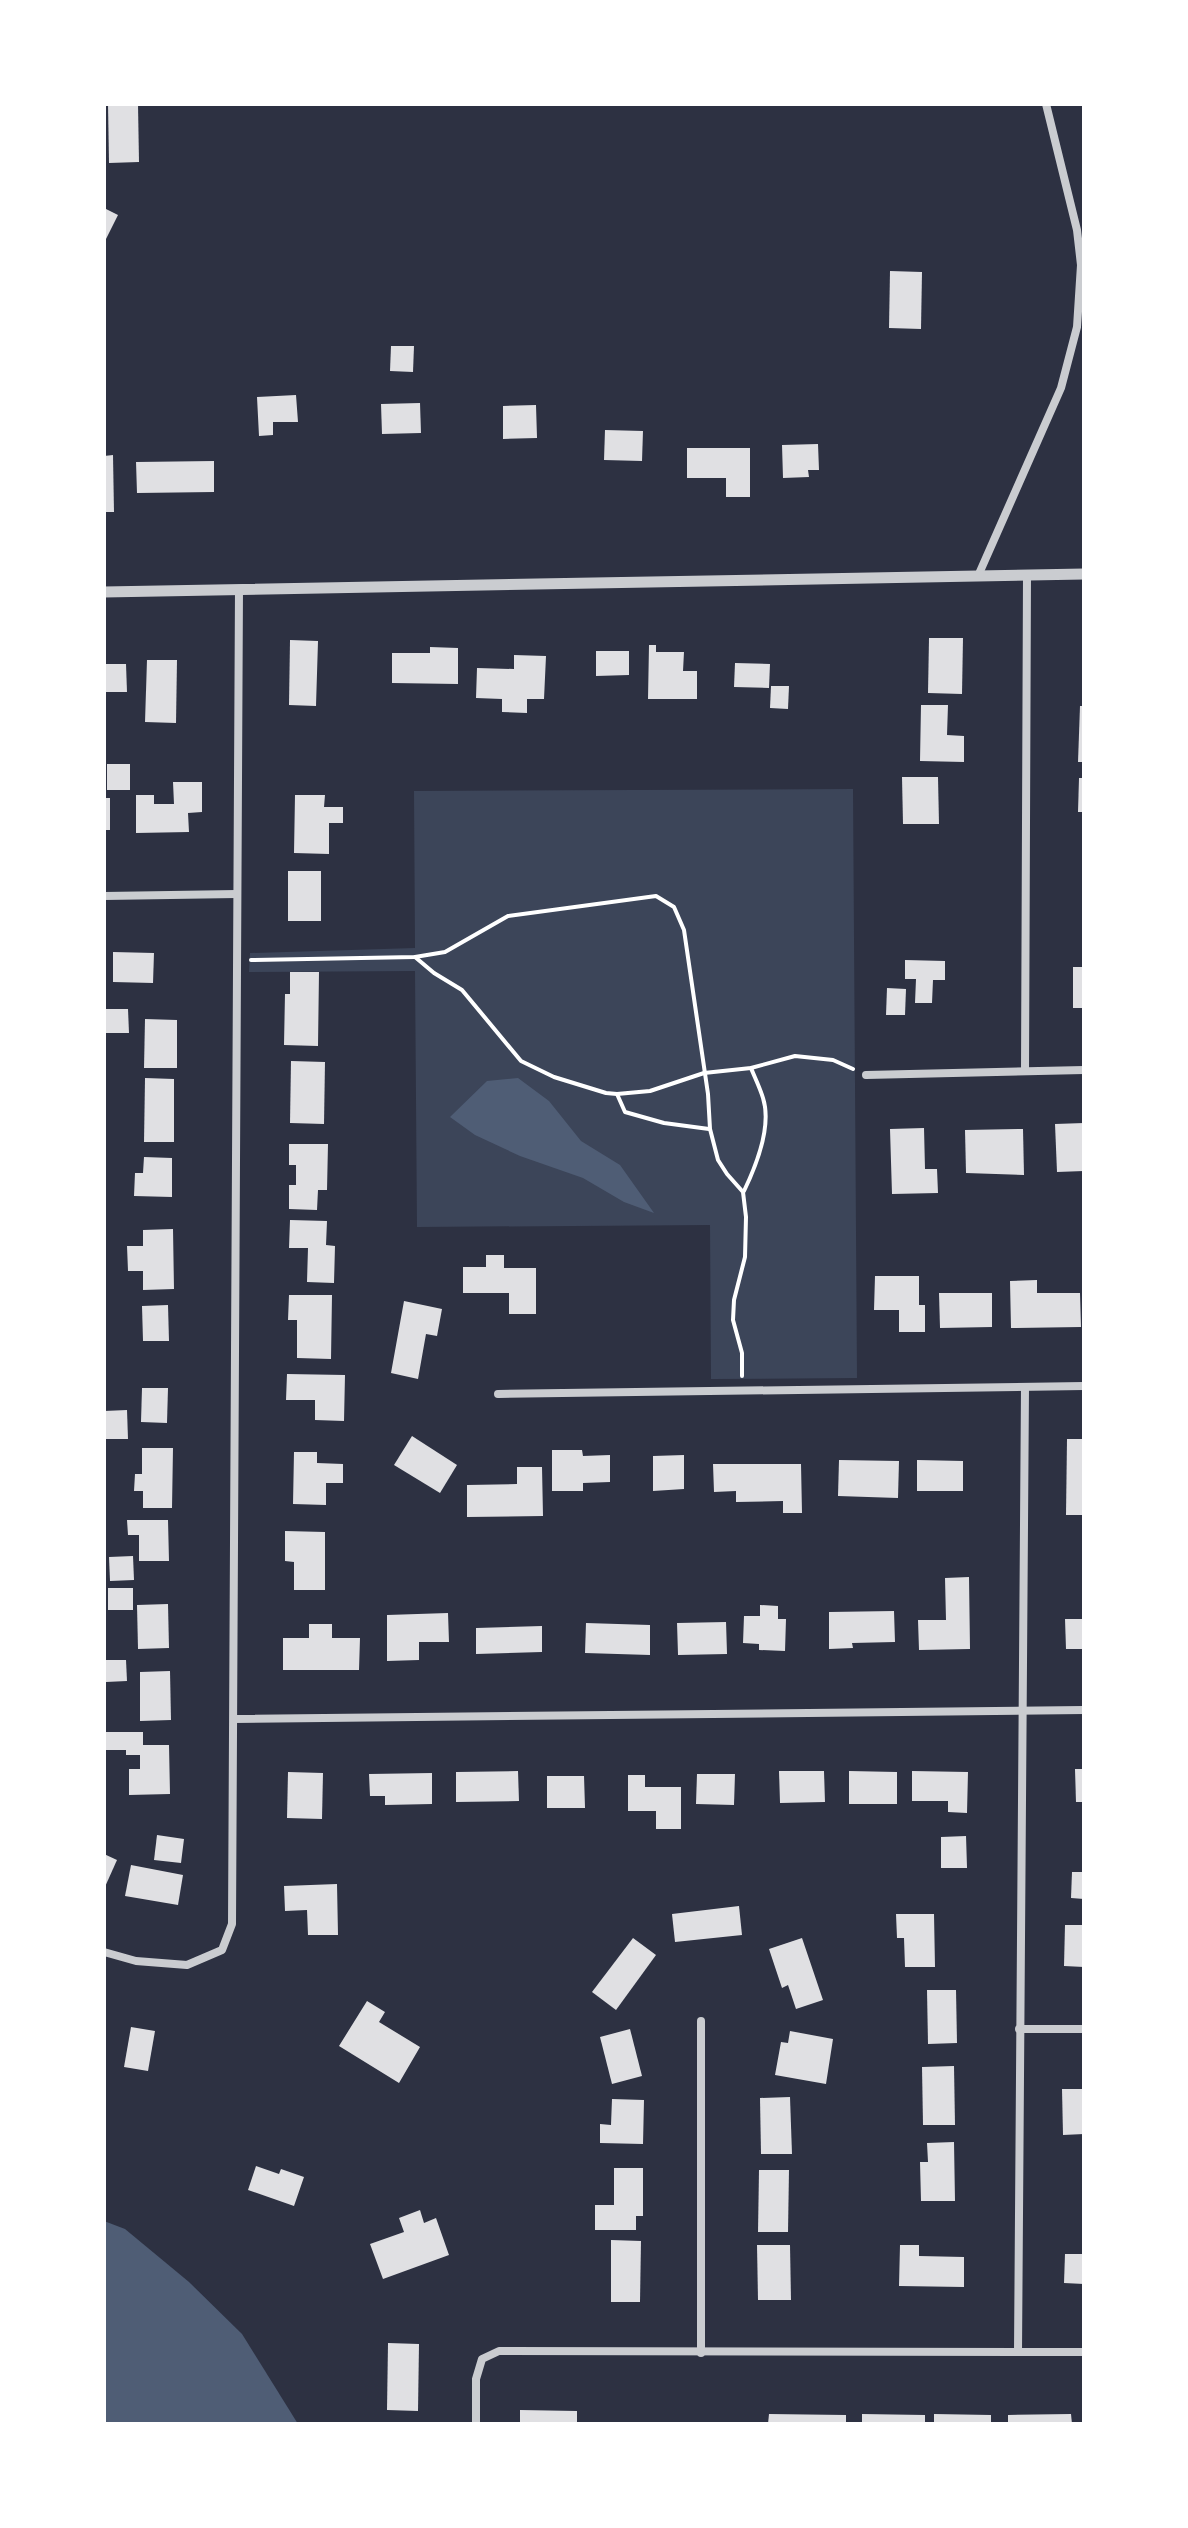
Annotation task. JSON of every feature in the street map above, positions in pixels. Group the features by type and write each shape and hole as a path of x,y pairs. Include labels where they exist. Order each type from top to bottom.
{"street":[{"path":"978,576 1061,388 1077,327 1081,265 1077,230 1046,104"},
{"path":"104,592 1084,574"},
{"path":"1025,1071 1027,575"},
{"path":"104,1952 136,1961 187,1965 222,1950 232,1924 239,589"},
{"path":"104,896 237,894"},
{"path":"866,1075 1084,1070"},
{"path":"498,1394 1084,1386"},
{"path":"1018,2352 1025,1387"},
{"path":"234,1719 1084,1710"},
{"path":"701,2021 701,2353"},
{"path":"1019,2029 1084,2029"},
{"path":"476,2424 476,2379 482,2359 499,2351 1084,2352"}],"path":[{"path":"237,960 415,957 445,952 508,916 656,896 674,907 684,930 710,1129 718,1160 743,1192"},
{"path":"415,957 462,990 521,1061 554,1077 617,1094 650,1091 704,1073 751,1068 795,1056 833,1060 866,1075"},
{"path":"742,1378 742,1353 733,1320 734,1300 745,1257 743,1192 754,1170 765,1122 764,1099 751,1068"},
{"path":"617,1094 625,1112 664,1123 710,1129"}],"shaded area":[{"path":"853,789 857,1378 711,1379 710,1225 417,1227 415,971 249,972 250,953 415,948 414,791"},
{"path":"518,1078 549,1101 581,1141 620,1165 654,1213 624,1202 583,1178 520,1156 475,1135 450,1117 487,1081"},
{"path":"104,2221 125,2229 189,2282 242,2334 298,2424 104,2424"}],"building":[{"path":"108,104 138,104 139,162 109,163"},
{"path":"104,208 118,215 104,243"},
{"path":"890,271 922,272 921,329 889,328"},
{"path":"391,346 414,346 413,372 390,371"},
{"path":"296,395 298,422 273,422 273,435 259,436 257,397"},
{"path":"420,403 421,433 382,434 381,404"},
{"path":"536,405 537,438 503,439 503,406"},
{"path":"605,430 643,431 642,461 604,460"},
{"path":"818,444 819,470 808,470 809,477 783,478 782,445"},
{"path":"687,448 750,448 750,497 726,497 726,478 687,478"},
{"path":"113,455 114,512 104,512 104,456"},
{"path":"214,461 214,492 137,493 136,462"},
{"path":"929,638 963,638 962,694 928,693"},
{"path":"290,640 318,641 316,706 289,705"},
{"path":"649,645 656,645 656,652 684,652 683,671 697,671 697,699 648,699"},
{"path":"430,647 458,648 458,684 392,683 392,653 430,653"},
{"path":"596,651 629,651 629,675 596,676"},
{"path":"514,655 546,656 544,699 527,699 527,713 502,712 502,699 476,698 477,668 514,669"},
{"path":"147,660 177,660 176,723 145,722"},
{"path":"735,663 770,664 769,688 734,687"},
{"path":"104,664 126,664 127,692 104,692"},
{"path":"771,686 789,686 788,709 770,708"},
{"path":"921,705 948,705 947,735 964,736 964,762 920,761"},
{"path":"1080,706 1084,706 1084,762 1078,762"},
{"path":"107,764 130,764 130,790 107,790"},
{"path":"902,777 938,777 939,824 903,824"},
{"path":"1079,778 1084,778 1084,812 1078,812"},
{"path":"173,782 202,782 202,812 188,813 189,832 136,833 136,795 154,795 154,804 174,804"},
{"path":"295,795 325,795 324,807 343,807 343,823 329,823 329,854 294,853"},
{"path":"104,798 110,798 110,830 104,830"},
{"path":"288,871 321,871 321,921 288,921"},
{"path":"113,952 154,953 153,983 113,982"},
{"path":"905,960 945,961 945,980 933,980 932,1003 915,1003 916,979 905,979"},
{"path":"1073,967 1084,967 1084,1008 1073,1008"},
{"path":"290,972 319,972 318,1046 284,1045 285,994 290,994"},
{"path":"887,988 906,989 905,1015 886,1015"},
{"path":"104,1009 128,1009 129,1033 105,1033"},
{"path":"145,1019 177,1020 177,1068 144,1068"},
{"path":"291,1061 325,1062 324,1124 290,1123"},
{"path":"145,1078 174,1079 174,1142 144,1142"},
{"path":"1084,1123 1084,1171 1057,1172 1055,1124"},
{"path":"924,1128 925,1169 937,1169 938,1193 892,1194 890,1129"},
{"path":"1023,1129 1024,1175 966,1173 965,1130"},
{"path":"289,1144 328,1144 327,1190 318,1190 317,1210 289,1209 289,1185 296,1185 296,1165 289,1165"},
{"path":"144,1157 172,1158 172,1197 134,1196 135,1173 143,1173"},
{"path":"290,1220 327,1221 326,1245 335,1246 334,1283 307,1282 308,1248 289,1248"},
{"path":"173,1229 174,1289 143,1290 143,1271 128,1271 127,1246 143,1246 143,1230"},
{"path":"486,1255 504,1255 504,1268 536,1268 536,1314 509,1314 509,1293 463,1293 463,1267 486,1267"},
{"path":"875,1276 919,1276 919,1305 925,1305 925,1332 899,1332 899,1310 874,1310"},
{"path":"1037,1280 1037,1293 1080,1293 1081,1327 1011,1328 1010,1281"},
{"path":"939,1293 992,1293 992,1327 940,1328"},
{"path":"289,1295 332,1295 331,1359 297,1358 297,1320 288,1320"},
{"path":"404,1301 442,1309 437,1336 426,1334 418,1379 391,1373"},
{"path":"168,1305 169,1341 143,1341 142,1306"},
{"path":"287,1374 345,1375 344,1421 315,1420 315,1400 286,1400"},
{"path":"142,1388 168,1388 167,1423 141,1422"},
{"path":"127,1410 128,1439 104,1439 104,1411"},
{"path":"412,1436 457,1465 440,1493 394,1465"},
{"path":"1067,1439 1084,1439 1084,1515 1066,1515"},
{"path":"142,1448 173,1448 172,1508 143,1508 143,1491 134,1491 135,1474 142,1474"},
{"path":"552,1450 582,1450 583,1456 610,1455 610,1482 583,1483 583,1491 552,1491"},
{"path":"294,1452 317,1452 317,1463 343,1464 343,1483 326,1483 326,1505 293,1504"},
{"path":"684,1455 684,1489 653,1491 653,1456"},
{"path":"839,1460 899,1461 898,1498 838,1496"},
{"path":"917,1460 963,1461 963,1491 917,1491"},
{"path":"713,1464 801,1464 802,1513 783,1513 783,1501 736,1502 736,1491 714,1492"},
{"path":"517,1467 542,1467 543,1516 467,1517 467,1485 517,1484"},
{"path":"127,1520 168,1520 169,1561 139,1561 139,1535 128,1535"},
{"path":"285,1531 325,1532 325,1590 294,1590 294,1562 285,1561"},
{"path":"133,1556 134,1580 110,1581 109,1557"},
{"path":"969,1577 970,1649 919,1650 918,1620 946,1620 945,1578"},
{"path":"108,1588 133,1588 133,1610 108,1610"},
{"path":"168,1604 169,1648 138,1649 137,1605"},
{"path":"760,1605 778,1606 778,1619 786,1619 785,1651 759,1650 759,1644 743,1643 744,1616 760,1616"},
{"path":"894,1611 895,1642 852,1643 853,1648 829,1649 829,1612"},
{"path":"448,1613 449,1642 419,1642 419,1660 387,1661 387,1615"},
{"path":"1065,1619 1084,1619 1084,1649 1066,1649"},
{"path":"726,1622 727,1654 678,1655 677,1623"},
{"path":"586,1623 650,1625 650,1655 585,1653"},
{"path":"309,1624 332,1624 332,1638 360,1638 359,1670 283,1670 283,1638 309,1638"},
{"path":"542,1626 542,1652 476,1654 476,1628"},
{"path":"106,1660 126,1660 127,1681 106,1682"},
{"path":"170,1671 171,1720 140,1721 140,1672"},
{"path":"104,1732 143,1732 143,1745 169,1745 170,1794 129,1795 129,1769 140,1769 140,1755 126,1755 126,1750 104,1750"},
{"path":"1075,1769 1084,1769 1084,1802 1076,1802"},
{"path":"518,1771 519,1801 456,1802 456,1772"},
{"path":"779,1771 824,1771 825,1802 780,1803"},
{"path":"849,1771 897,1772 897,1804 849,1804"},
{"path":"912,1771 968,1772 967,1813 948,1812 948,1801 912,1801"},
{"path":"288,1772 323,1773 322,1819 287,1818"},
{"path":"432,1773 432,1804 385,1805 385,1796 370,1796 369,1774"},
{"path":"697,1774 735,1774 734,1805 696,1804"},
{"path":"628,1775 645,1775 645,1787 681,1787 681,1829 656,1829 656,1811 628,1811"},
{"path":"547,1776 584,1776 585,1808 547,1808"},
{"path":"157,1835 184,1839 181,1863 154,1860"},
{"path":"966,1836 967,1868 941,1868 941,1837"},
{"path":"104,1854 117,1860 104,1889"},
{"path":"131,1865 183,1875 178,1905 125,1896"},
{"path":"1072,1872 1084,1872 1084,1899 1071,1898"},
{"path":"337,1884 338,1935 308,1935 307,1910 285,1911 284,1886"},
{"path":"739,1906 742,1935 675,1942 672,1914"},
{"path":"896,1914 934,1914 935,1967 905,1967 904,1938 897,1938"},
{"path":"1065,1925 1084,1925 1084,1967 1064,1966"},
{"path":"633,1938 656,1955 616,2010 592,1992"},
{"path":"802,1938 823,2000 796,2009 788,1985 782,1988 769,1949"},
{"path":"927,1990 956,1990 957,2043 928,2044"},
{"path":"367,2001 385,2012 379,2022 420,2047 399,2083 339,2046"},
{"path":"131,2027 155,2031 148,2071 124,2067"},
{"path":"630,2029 642,2076 612,2084 600,2037"},
{"path":"790,2031 833,2039 826,2084 775,2075 781,2042 788,2043"},
{"path":"954,2066 955,2125 923,2125 922,2067"},
{"path":"1062,2089 1084,2089 1084,2134 1063,2135"},
{"path":"790,2097 792,2154 761,2154 760,2098"},
{"path":"612,2099 644,2100 643,2144 600,2143 600,2124 611,2125"},
{"path":"954,2142 955,2201 921,2201 920,2162 928,2162 927,2143"},
{"path":"256,2166 279,2174 281,2169 304,2177 294,2206 248,2190"},
{"path":"614,2168 643,2168 643,2216 636,2216 636,2230 595,2230 595,2205 614,2205"},
{"path":"759,2170 789,2170 788,2232 758,2232"},
{"path":"420,2210 424,2223 436,2218 449,2255 383,2279 370,2244 404,2232 399,2218"},
{"path":"611,2240 641,2241 640,2302 611,2302"},
{"path":"757,2245 790,2245 791,2300 758,2300"},
{"path":"900,2245 919,2245 919,2256 964,2257 964,2287 899,2286"},
{"path":"1065,2254 1084,2254 1084,2284 1064,2283"},
{"path":"388,2343 419,2344 418,2411 387,2410"},
{"path":"520,2410 577,2411 577,2424 520,2424"},
{"path":"769,2414 846,2415 846,2424 768,2424"},
{"path":"862,2414 925,2415 925,2424 862,2424"},
{"path":"934,2414 991,2415 991,2424 934,2424"},
{"path":"1071,2414 1072,2424 1008,2424 1008,2415"}]}
